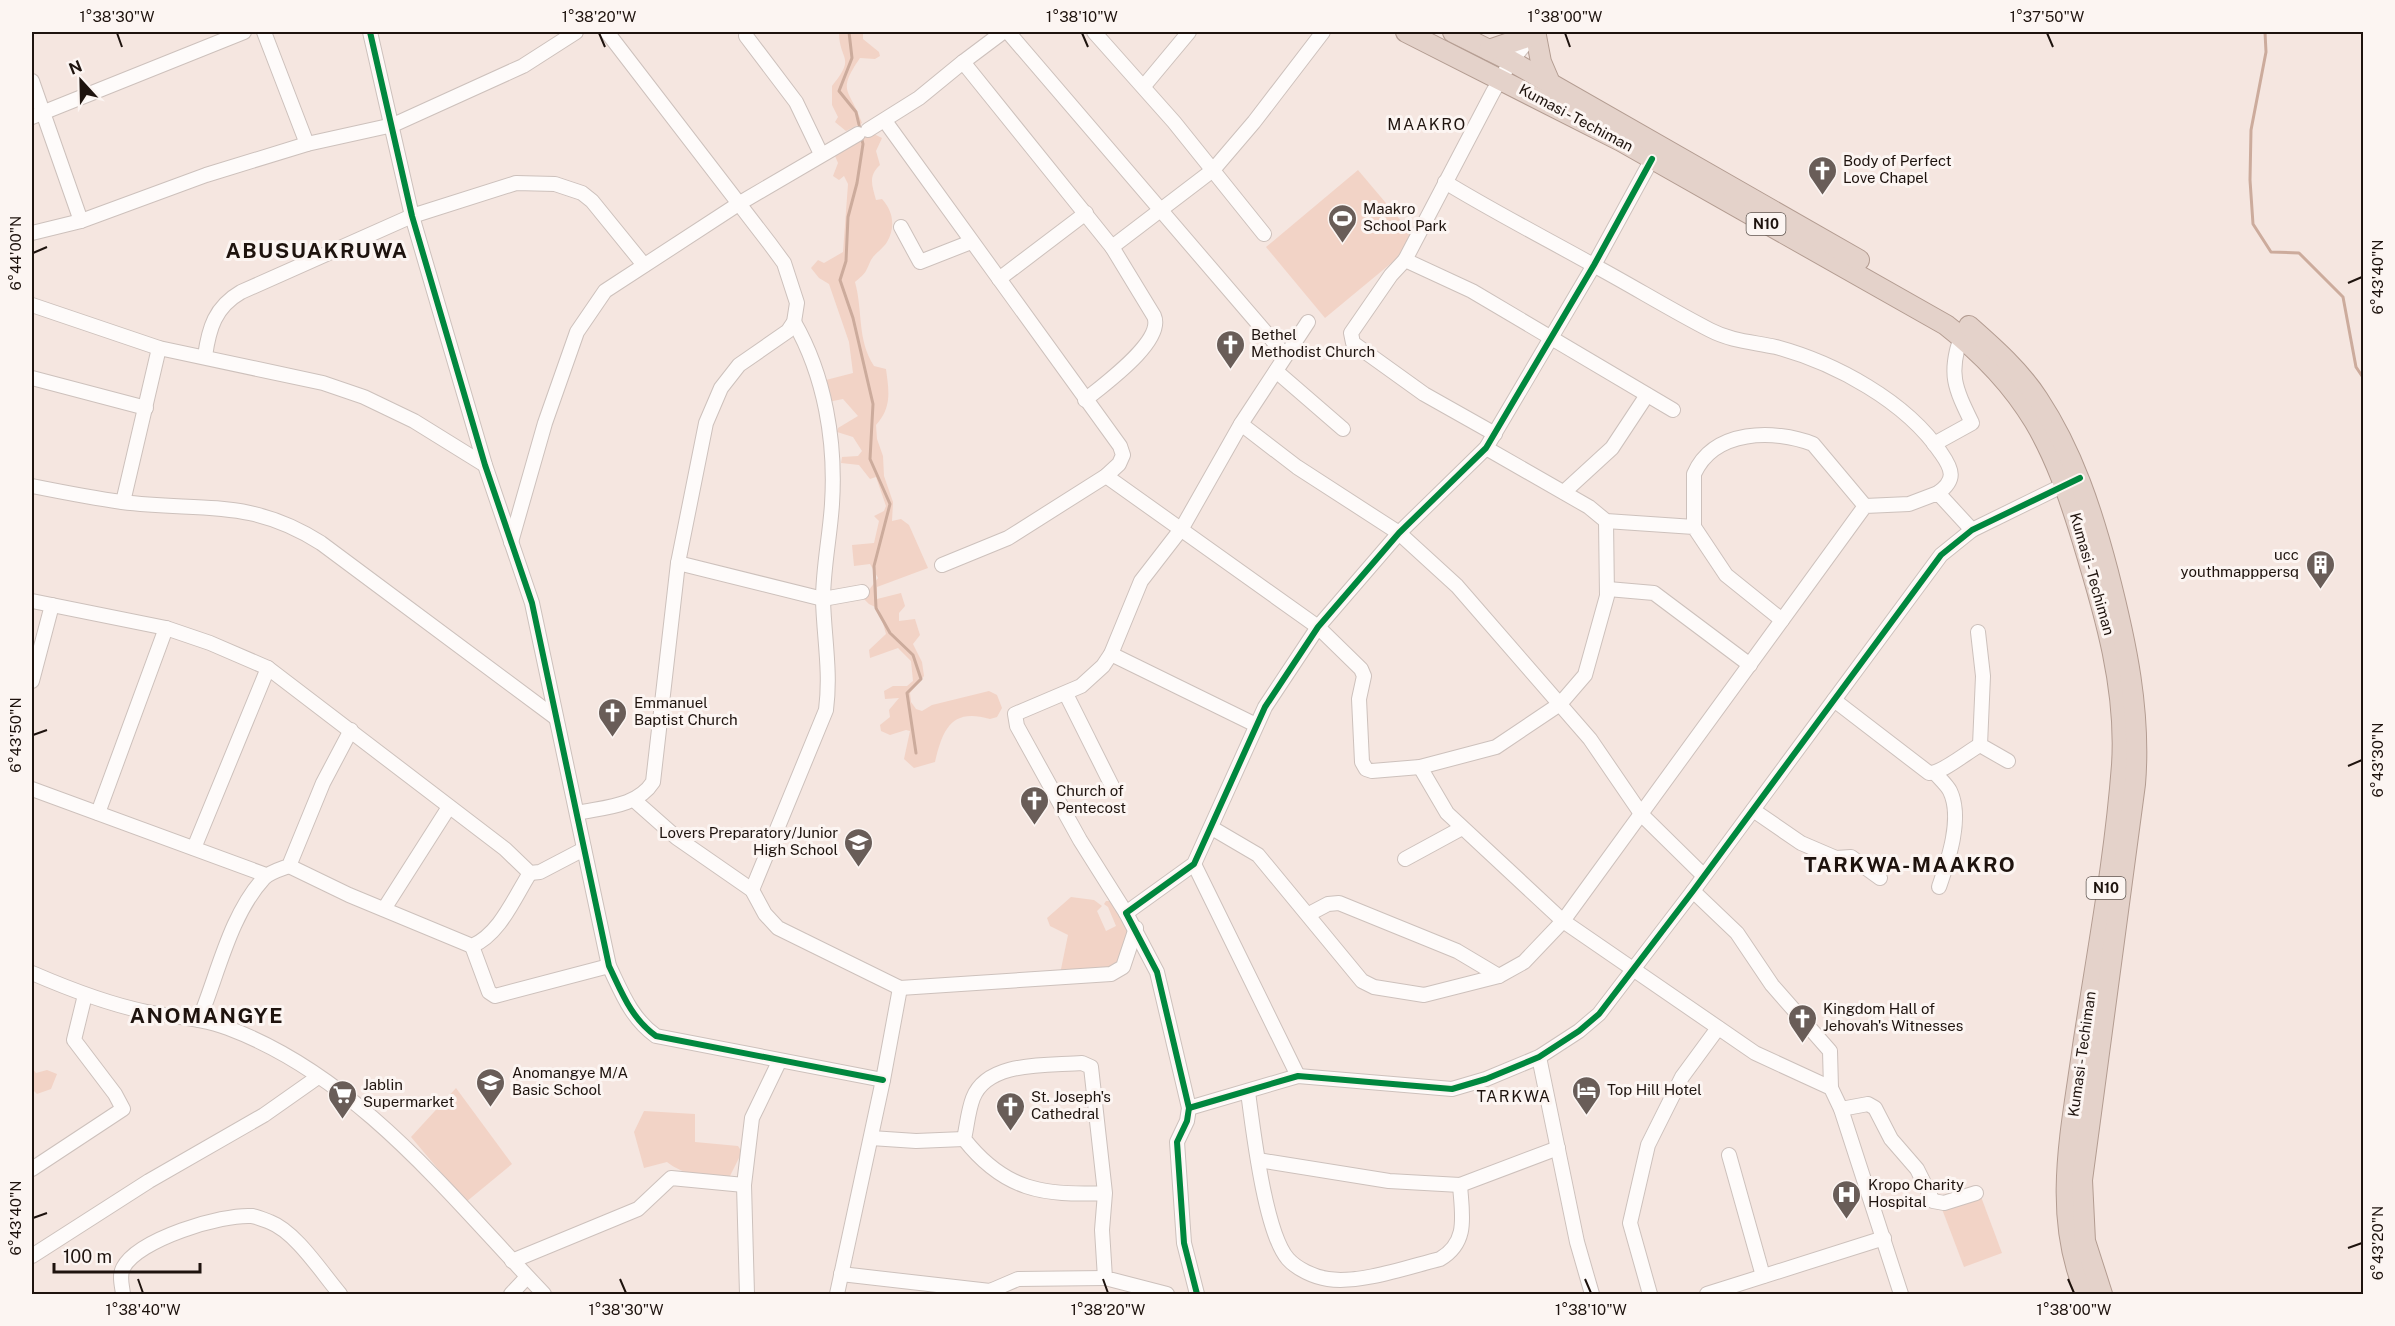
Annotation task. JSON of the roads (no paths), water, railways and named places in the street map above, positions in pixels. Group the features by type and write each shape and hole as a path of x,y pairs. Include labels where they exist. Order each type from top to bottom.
{"highway":[{"name":"Kumasi - Techiman","path":"1406,32 1510,72 1652,159 1909,302 1961,337 2015,391 2072,481 2112,647 2123,726 2116,816 2065,1189 2073,1256 2086,1294"},
{"name":"N10","path":"1453,32 1489,50 1510,72 1550,83 1965,323 1992,345 2038,398 2067,450 2072,481 2124,634 2137,733 2135,784 2082,1180 2085,1241 2102,1294"},
{"path":"1489,50 1536,34 1541,62 1550,83"}],"street":[{"path":"36,115 244,32"},
{"path":"264,32 307,144"},
{"path":"373,32 412,216 485,465 532,603 609,966 633,1015 640,1024 656,1036 779,1062 883,1080"},
{"path":"32,233 81,221 206,176 307,144 393,125 523,66 576,32"},
{"path":"607,32 740,203 783,263 797,303 794,322 814,365 831,439 832,505 823,599 829,661 826,710 752,890"},
{"path":"511,542 545,423 577,332 605,291 740,203 821,154 885,121 1003,32"},
{"path":"1008,32 1285,355"},
{"path":"1144,87 1189,32"},
{"path":"1112,247 1213,170 1254,122 1323,32"},
{"path":"1495,434 1424,394 1353,343 1351,333 1391,275 1405,260 1445,182 1510,72 1536,34"},
{"path":"1103,35 1264,234"},
{"path":"746,36 796,102 821,154"},
{"path":"963,62 1112,247 1154,316 1157,326 1153,336 1128,364 1085,400"},
{"path":"32,81 36,115 81,221"},
{"path":"885,121 1120,446 1123,455 1119,464 1106,476 1008,538 942,565"},
{"path":"1126,913 1194,864 1212,828 1256,724 1276,687 1318,627 1399,533 1486,448 1594,265 1652,159"},
{"path":"1445,182 1529,231 1719,335 1784,350 1842,372 1897,407 1934,444 1951,467 1953,475 1949,484 1938,493 1909,504 1865,506"},
{"path":"206,356 210,326 222,306 231,297 412,216 516,183 555,184 582,193 592,201 644,265"},
{"path":"999,279 1086,213"},
{"path":"901,227 920,262 971,242"},
{"path":"1405,260 1472,291 1673,410"},
{"path":"32,305 159,348 206,356 323,383 364,397 414,421 485,465"},
{"path":"577,813 634,800 645,794 653,782 678,563 706,423 721,388 739,365 779,338 794,322"},
{"path":"1197,1294 1184,1243 1177,1142 1187,1121 1189,1108 1161,985 1136,928 1080,840 1017,726 1015,714 1022,709 1066,694 1090,679 1111,654 1141,581 1182,528 1240,424 1308,322"},
{"path":"1934,444 1972,423 1954,382 1953,359 1961,337"},
{"path":"123,502 159,348"},
{"path":"1276,371 1343,429"},
{"path":"32,378 146,408"},
{"path":"1564,492 1612,448 1647,395"},
{"path":"1240,424 1297,468 1399,533 1457,586 1603,757 1642,815 1703,875"},
{"path":"1782,620 1726,575 1694,527 1694,474 1697,466 1714,450 1751,434 1813,444 1865,506"},
{"path":"1486,448 1589,507 1606,521 1694,527"},
{"path":"1106,476 1318,627 1364,674 1359,699 1364,766 1372,771 1420,767 1496,747 1560,704 1585,675 1608,589 1606,521"},
{"path":"1189,1108 1298,1076 1452,1089 1486,1079 1539,1057 1592,1022 1693,891 1941,555 1972,530 2072,481"},
{"path":"32,486 123,502 229,509 261,515 299,529 556,718"},
{"path":"1938,493 1972,530"},
{"path":"1212,828 1258,855 1309,914 1353,973 1374,987 1424,995 1498,976 1524,962 1563,921 1865,506"},
{"path":"678,563 823,599 862,592"},
{"path":"1608,589 1654,593 1750,665"},
{"path":"32,601 166,628 210,643 268,668 505,849 530,873 540,873 584,849"},
{"path":"32,681 52,605"},
{"path":"98,813 166,628"},
{"path":"1978,632 1983,676 1980,745"},
{"path":"1111,654 1256,724"},
{"path":"194,848 268,668"},
{"path":"1066,694 1114,790"},
{"path":"1834,700 1929,773 1935,773 1965,752 1980,745"},
{"path":"289,866 322,783 351,730"},
{"path":"1980,745 2008,761"},
{"path":"1420,767 1441,807 1563,921 1755,1053 1831,1088"},
{"path":"1935,773 1949,789 1954,802 1952,851 1939,887"},
{"path":"32,789 266,875"},
{"path":"634,800 677,838 752,890 765,914 778,928 900,988 1111,974 1123,967 1136,928"},
{"path":"384,909 449,807"},
{"path":"1753,810 1801,843 1836,858 1851,856 1880,878"},
{"path":"1405,859 1462,828"},
{"path":"1194,864 1298,1076"},
{"path":"199,1020 232,931 266,875 289,866 472,946 482,942 496,929 530,873"},
{"path":"1693,891 1737,933 1772,985 1830,1052 1831,1088 1841,1109 1901,1294"},
{"path":"1309,914 1328,904 1339,903 1457,951 1498,976"},
{"path":"472,946 489,992 495,996 609,966"},
{"path":"32,973 85,995 146,1012 199,1020 226,1027 262,1043 318,1077 388,1131 543,1294"},
{"path":"837,1294 883,1080 900,988"},
{"path":"32,1168 123,1109 115,1094 74,1040 85,995"},
{"path":"1650,1294 1630,1223 1648,1145 1682,1077 1718,1028"},
{"path":"1539,1057 1592,1294"},
{"path":"747,1294 744,1185 752,1118 779,1062"},
{"path":"964,1139 973,1098 990,1079 1016,1068 1087,1064 1094,1073 1106,1193 1102,1230 1104,1278"},
{"path":"32,1256 149,1180 264,1115 318,1077"},
{"path":"1248,1092 1258,1160 1279,1245 1288,1259 1300,1268 1330,1280 1378,1275 1440,1259 1456,1247 1462,1235 1460,1185"},
{"path":"1841,1109 1868,1104 1875,1108 1891,1139 1917,1169 1933,1201 1944,1203 1976,1193"},
{"path":"871,1138 916,1141 964,1139"},
{"path":"964,1139 990,1169 1019,1186 1067,1195 1106,1193"},
{"path":"1258,1160 1389,1181 1460,1185 1558,1148"},
{"path":"1729,1155 1763,1276"},
{"path":"512,1261 645,1206 655,1192 671,1179 744,1185"},
{"path":"123,1294 121,1276 123,1268 130,1258 143,1248 178,1231 204,1223 252,1216 273,1223 291,1237 340,1294"},
{"path":"1707,1294 1884,1238"},
{"path":"841,1274 990,1291 1018,1279 1104,1278 1167,1294"},
{"path":"511,1294 527,1277"}],"waterway":[{"path":"849,32 852,58 839,91 856,112 860,129"},
{"path":"2265,32 2266,52 2251,130 2250,180 2253,224 2271,252 2299,253 2343,297 2356,367 2364,379"},
{"path":"861,136 863,144 857,183 848,217 846,261 840,280 853,318 873,404 870,459 890,504 874,566 876,608 890,633 913,655 921,679 907,693 916,753"}],"place":[{"name":"Body of Perfect Love Chapel","path":"1822,196"},
{"name":"Maakro School Park","path":"1342,244"},
{"name":"Bethel Methodist Church","path":"1230,370"},
{"name":"ucc youthmapppersq","path":"2320,590"},
{"name":"Emmanuel Baptist Church","path":"613,738"},
{"name":"Church of Pentecost","path":"1035,826"},
{"name":"Lovers Preparatory/Junior High School","path":"859,868"},
{"name":"Kingdom Hall of Jehovah's Witnesses","path":"1802,1044"},
{"name":"Anomangye M/A Basic School","path":"491,1108"},
{"name":"Top Hill Hotel","path":"1586,1116"},
{"name":"Jablin Supermarket","path":"342,1120"},
{"name":"St. Joseph's Cathedral","path":"1010,1132"},
{"name":"Kropo Charity Hospital","path":"1847,1220"}],"district":[{"name":"MAAKRO","path":"1427,124"},
{"name":"ABUSUAKRUWA","path":"317,251"},
{"name":"TARKWA-MAAKRO","path":"1910,865"},
{"name":"ANOMANGYE","path":"207,1016"},
{"name":"TARKWA","path":"1514,1096"}]}
